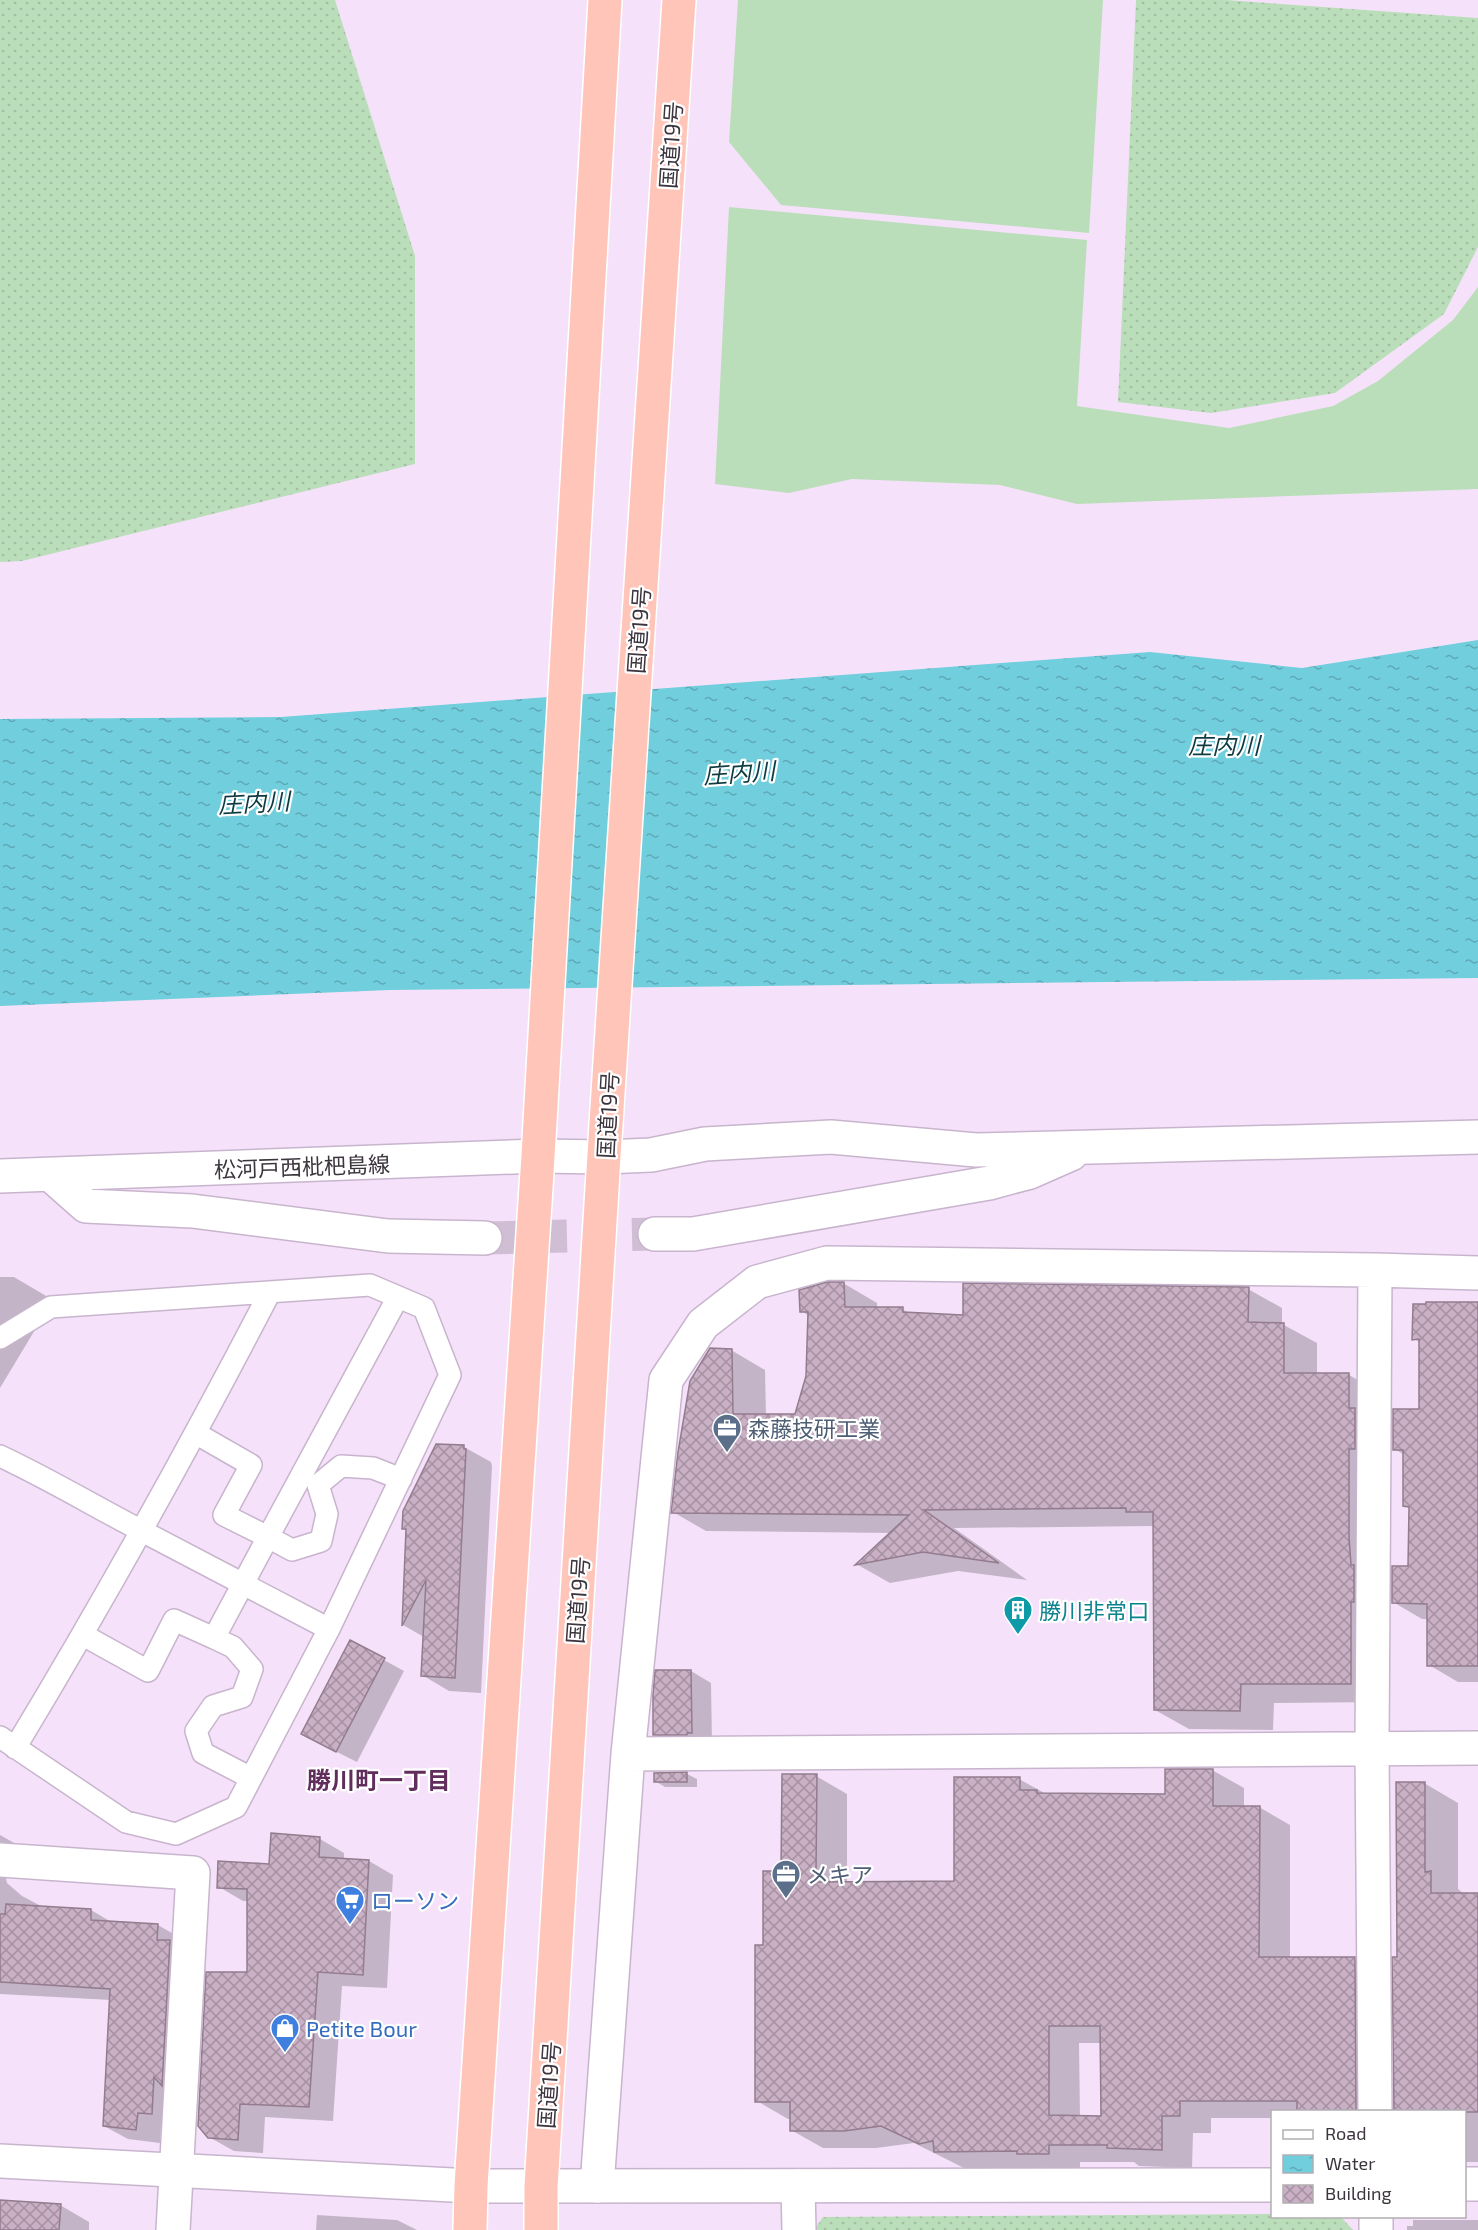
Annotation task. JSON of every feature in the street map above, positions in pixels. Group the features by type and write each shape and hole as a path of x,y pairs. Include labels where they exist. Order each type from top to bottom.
{"highway":[{"path":"470,2230 538,1145 605,0"},
{"name":"国道19号","path":"541,2230 541,2187 605,1148 679,0"}],"street":[{"name":"松河戸西枇杷島線","path":"0,1176 52,1176 538,1145 605,1148 651,1155 705,1144 831,1137 976,1150 1478,1137"},
{"path":"655,1234 693,1234 989,1183 1030,1172 1087,1148"},
{"path":"52,1176 86,1206 192,1211 388,1236 485,1238"},
{"path":"597,2186 628,1754 666,1380 703,1324 757,1282 828,1263 1478,1273"},
{"path":"1375,1270 1372,1749 1375,2110"},
{"path":"628,1754 1478,1748"},
{"path":"0,1860 193,1873 173,2230"},
{"path":"0,2161 471,2186 1271,2185"},
{"path":"798,2186 799,2230"}],"lane":[{"path":"0,1338 51,1307 370,1285 424,1308 450,1375 329,1629 236,1807 176,1834 126,1822 8,1743 83,1635 196,1434 270,1292"},
{"path":"214,1638 398,1297"},
{"path":"196,1434 251,1465 224,1515 292,1550 321,1541 327,1514 318,1485 341,1466 373,1468 401,1479"},
{"path":"0,1456 45,1477 141,1531 245,1583 329,1629"},
{"path":"83,1635 148,1671 174,1620 233,1647 252,1669 242,1697 213,1706 196,1731 203,1753 251,1778"}],"green space":[{"path":"0,0 335,0 415,256 415,464 22,561 0,562"},
{"path":"738,0 1103,0 1089,233 781,205 729,142"},
{"path":"1136,0 1226,0 1478,18 1478,247 1444,314 1335,393 1211,413 1118,402"},
{"path":"729,207 1087,240 1077,406 1229,428 1333,406 1378,381 1453,320 1478,287 1478,489 1077,504 1000,485 852,479 789,493 715,484"},
{"path":"1271,2214 1271,2218 1342,2218 1353,2230 814,2230 823,2217"}],"water":[{"name":"庄内川","path":"1478,640 1478,978 390,990 0,1006 0,719 281,717 1150,652 1302,668"}],"building":[{"path":"827,1282 844,1282 845,1307 903,1307 903,1312 963,1315 963,1283 1249,1287 1248,1322 1284,1323 1284,1373 1349,1373 1349,1408 1355,1408 1355,1449 1349,1449 1349,1537 1351,1565 1354,1565 1354,1602 1351,1602 1351,1684 1241,1684 1240,1711 1154,1710 1153,1512 1126,1512 1126,1508 924,1510 999,1563 923,1552 855,1565 909,1515 671,1513 690,1381 710,1348 732,1349 733,1414 795,1414 806,1376 808,1312 800,1312 799,1290"},
{"path":"1426,1302 1478,1302 1478,1666 1427,1666 1427,1604 1392,1603 1392,1566 1408,1566 1409,1507 1403,1506 1403,1450 1393,1450 1393,1409 1419,1409 1419,1339 1412,1340 1413,1304 1426,1304"},
{"path":"436,1444 464,1445 466,1449 455,1678 421,1676 426,1580 402,1626 406,1529 402,1529 403,1511"},
{"path":"350,1640 385,1658 336,1752 301,1734"},
{"path":"655,1670 691,1670 692,1733 653,1735"},
{"path":"1165,1769 1213,1769 1213,1806 1260,1806 1259,1957 1355,1957 1356,2110 1297,2110 1297,2101 1180,2101 1180,2116 1162,2116 1162,2150 1107,2148 1107,2145 1049,2145 1049,2154 1017,2154 1017,2151 934,2152 933,2141 919,2144 881,2126 844,2131 790,2131 790,2102 755,2102 755,1945 763,1945 763,1871 781,1871 782,1774 817,1774 816,1871 818,1871 818,1882 954,1881 954,1777 1020,1777 1020,1790 1037,1790 1037,1793 1165,1794","holes":["1049,2026 1100,2026 1101,2116 1049,2115"]},
{"path":"687,1772 687,1782 654,1782 654,1773"},
{"path":"1396,1782 1425,1782 1425,1872 1431,1871 1431,1893 1478,1893 1478,2112 1394,2110 1392,1957 1397,1957"},
{"path":"271,1833 320,1837 319,1857 369,1860 363,1975 318,1972 309,2107 240,2104 238,2140 208,2138 198,2126 206,1972 247,1972 247,1889 217,1888 218,1861 269,1864"},
{"path":"6,1904 91,1909 91,1920 158,1924 157,1940 170,1940 162,2086 154,2077 152,2114 138,2113 136,2130 103,2126 110,1989 0,1982 0,1914 5,1914"},
{"path":"0,2200 61,2204 59,2230 0,2230"}],"tunnel":[{"path":"485,1238 655,1234"}],"place":[{"name":"森藤技研工業","path":"727,1454"},
{"name":"勝川非常口","path":"1018,1636"},
{"name":"メキア","path":"786,1900"},
{"name":"ローソン","path":"350,1926"},
{"name":"Petite Bour","path":"285,2054"}],"district":[{"name":"勝川町一丁目","path":"379,1779"}]}
